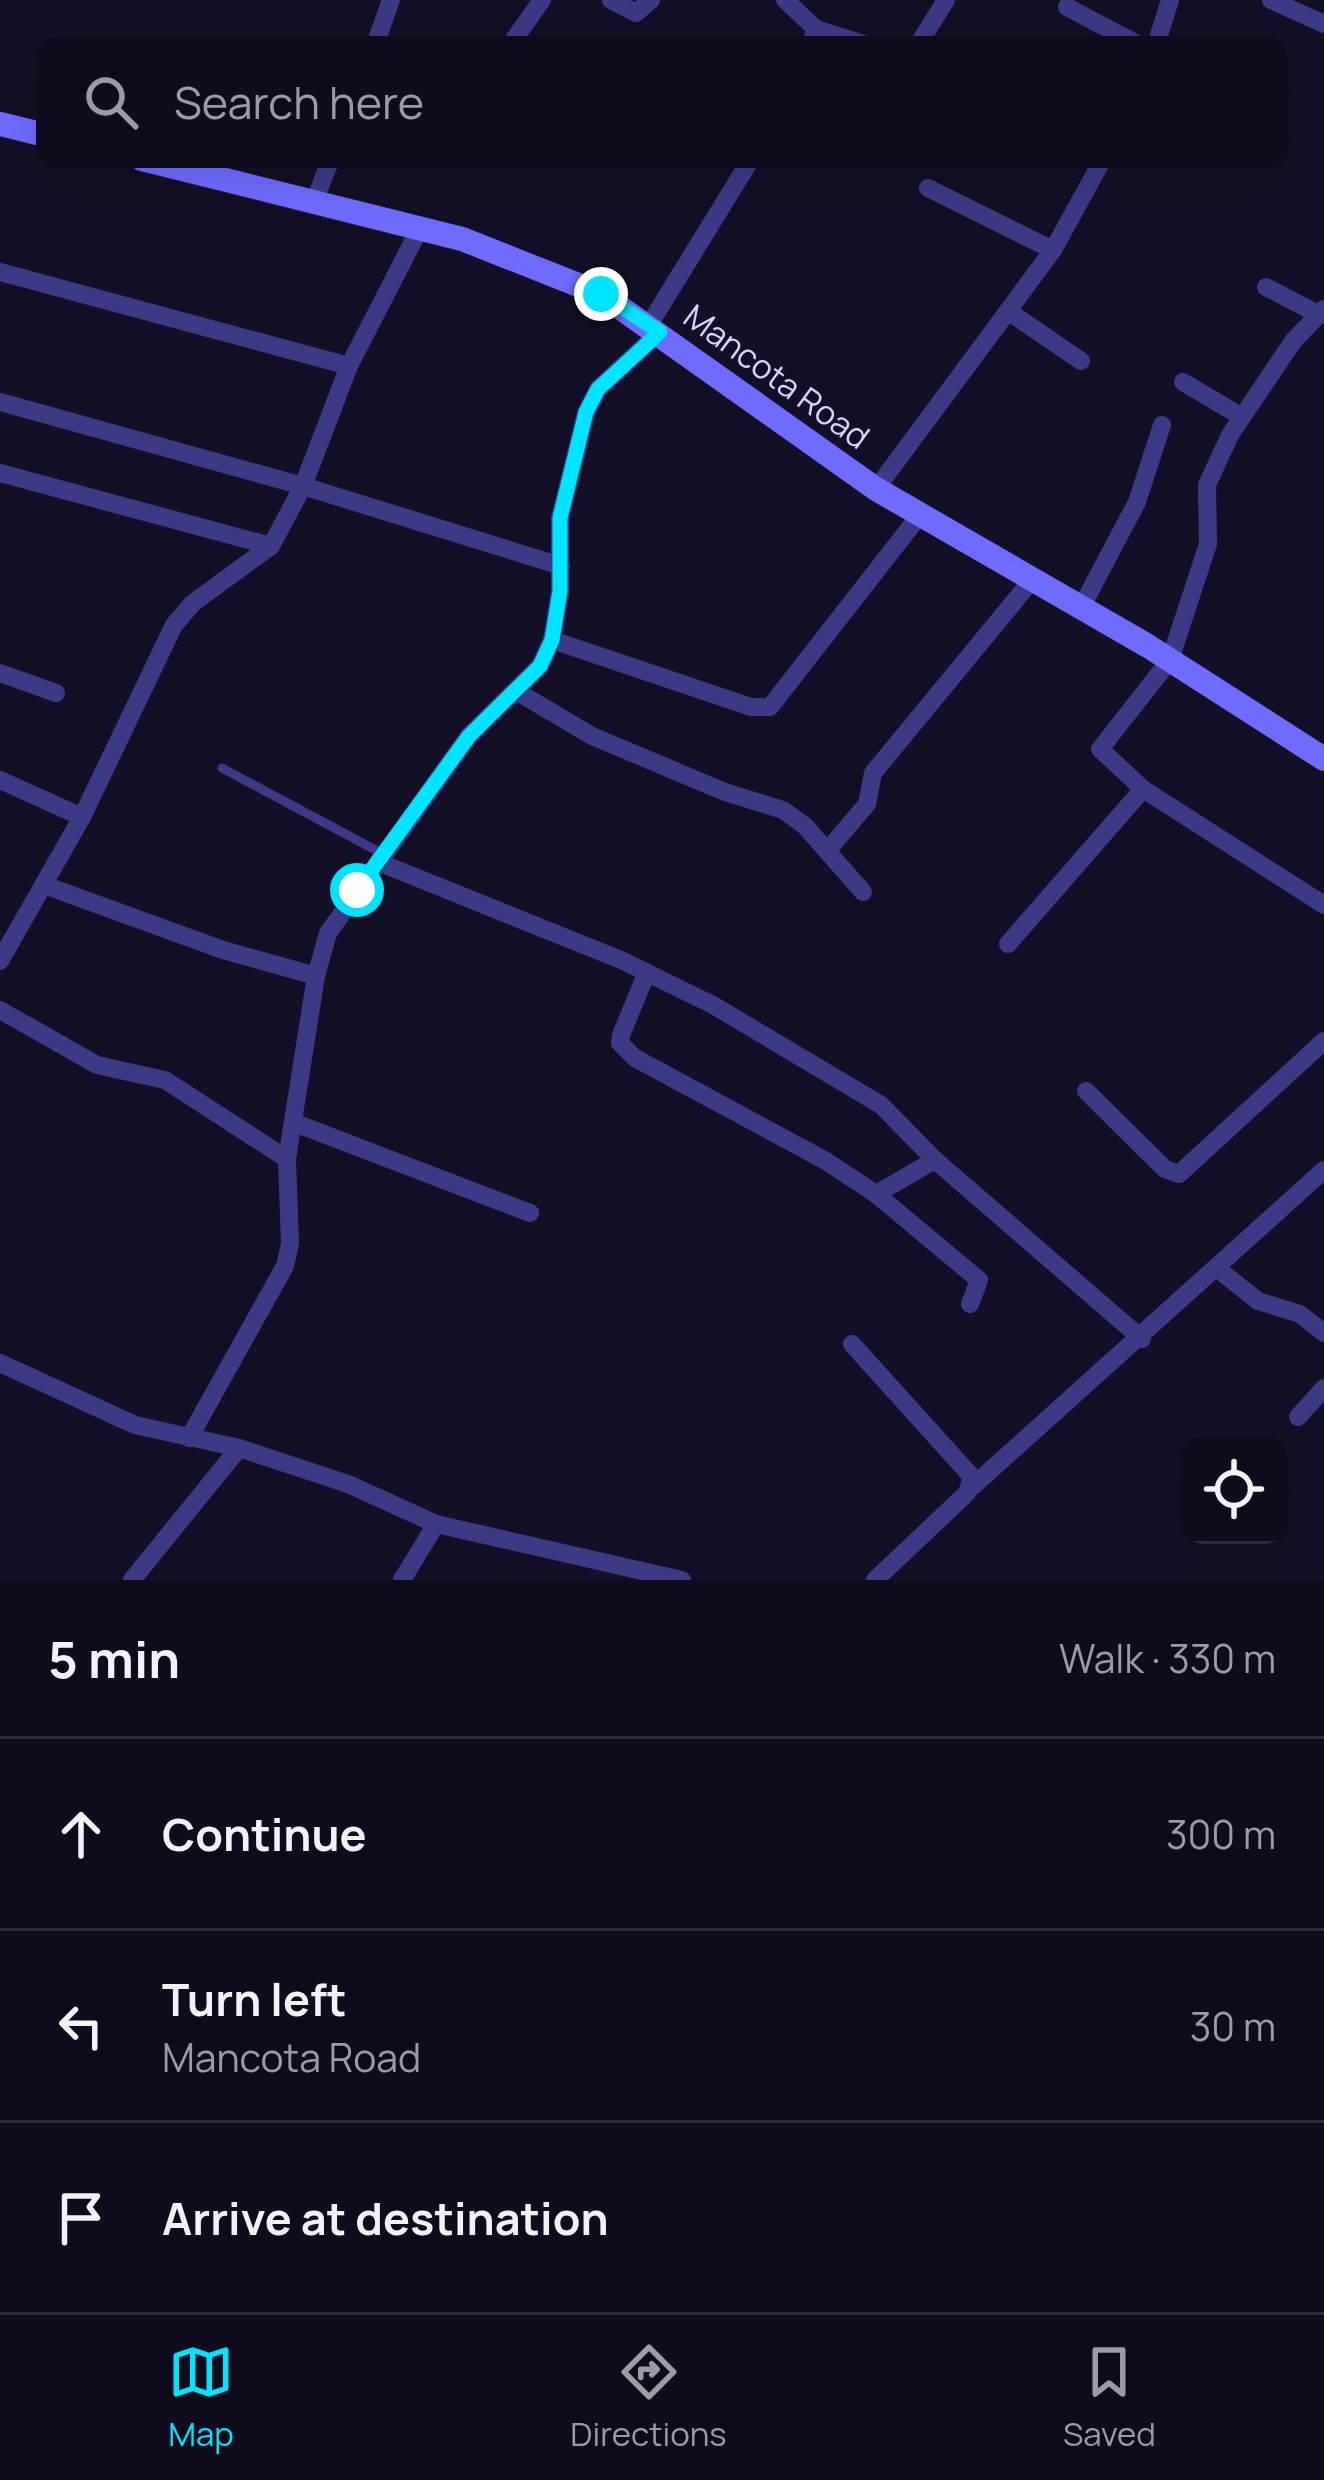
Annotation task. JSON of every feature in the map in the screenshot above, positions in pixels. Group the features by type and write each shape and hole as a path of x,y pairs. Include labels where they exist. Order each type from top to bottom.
{"main road":[{"path":"0,124 36,133"},
{"name":"Mancota Road","path":"178,168 462,239 601,294 876,490 1170,660 1323,755"}],"street":[{"path":"377,36 391,0"},
{"path":"516,36 542,0"},
{"path":"610,0 636,13 651,0"},
{"path":"785,0 812,36"},
{"path":"924,36 946,0"},
{"path":"1159,36 1170,0"},
{"path":"1270,0 1324,24"},
{"path":"1067,7 1122,36"},
{"path":"314,202 327,168"},
{"path":"189,1438 285,1266 290,1244 287,1159 316,976 328,933 469,736 540,666 552,640 560,518 586,412 598,389 655,329 746,168"},
{"path":"876,490 1053,250 1098,168"},
{"path":"928,188 1053,250"},
{"path":"0,962 82,817 183,612 271,546 303,486 349,366 420,229"},
{"path":"0,272 349,366"},
{"path":"1266,287 1322,312 1294,340 1242,417 1207,485 1208,544 1170,660 1100,749 1143,789 1324,904"},
{"path":"1008,310 1081,361"},
{"path":"1183,382 1242,417"},
{"path":"0,402 303,486 560,566"},
{"path":"1081,608 1137,502 1162,425"},
{"path":"0,473 271,546"},
{"path":"552,640 751,707 770,707 919,516"},
{"path":"827,851 867,804 873,773 1032,580"},
{"path":"0,673 56,693"},
{"path":"516,691 592,736 724,792 783,810 863,892"},
{"path":"0,780 82,817"},
{"path":"1008,944 1143,789"},
{"path":"381,858 647,972 856,1088 881,1105 934,1160 1142,1339"},
{"path":"44,885 224,950 316,976"},
{"path":"647,972 621,1035 626,1051 876,1194 979,1280 970,1304"},
{"path":"0,1010 97,1065 181,1088 287,1159"},
{"path":"1086,1090 1165,1169 1179,1174 1324,1042"},
{"path":"295,1124 530,1213"},
{"path":"876,1194 934,1160"},
{"path":"875,1580 1324,1170"},
{"path":"1219,1270 1254,1299 1300,1314 1324,1333"},
{"path":"852,1345 964,1461 973,1486"},
{"path":"0,1363 135,1425 238,1448 348,1484 436,1524 670,1579"},
{"path":"1298,1417 1324,1388"},
{"path":"132,1580 238,1448"},
{"path":"401,1580 436,1524"}],"lane":[{"path":"222,768 381,858"}],"route":[{"path":"357,890 469,736 540,666 552,640 560,591 557,538 586,412 598,389 660,332 601,294"}]}
